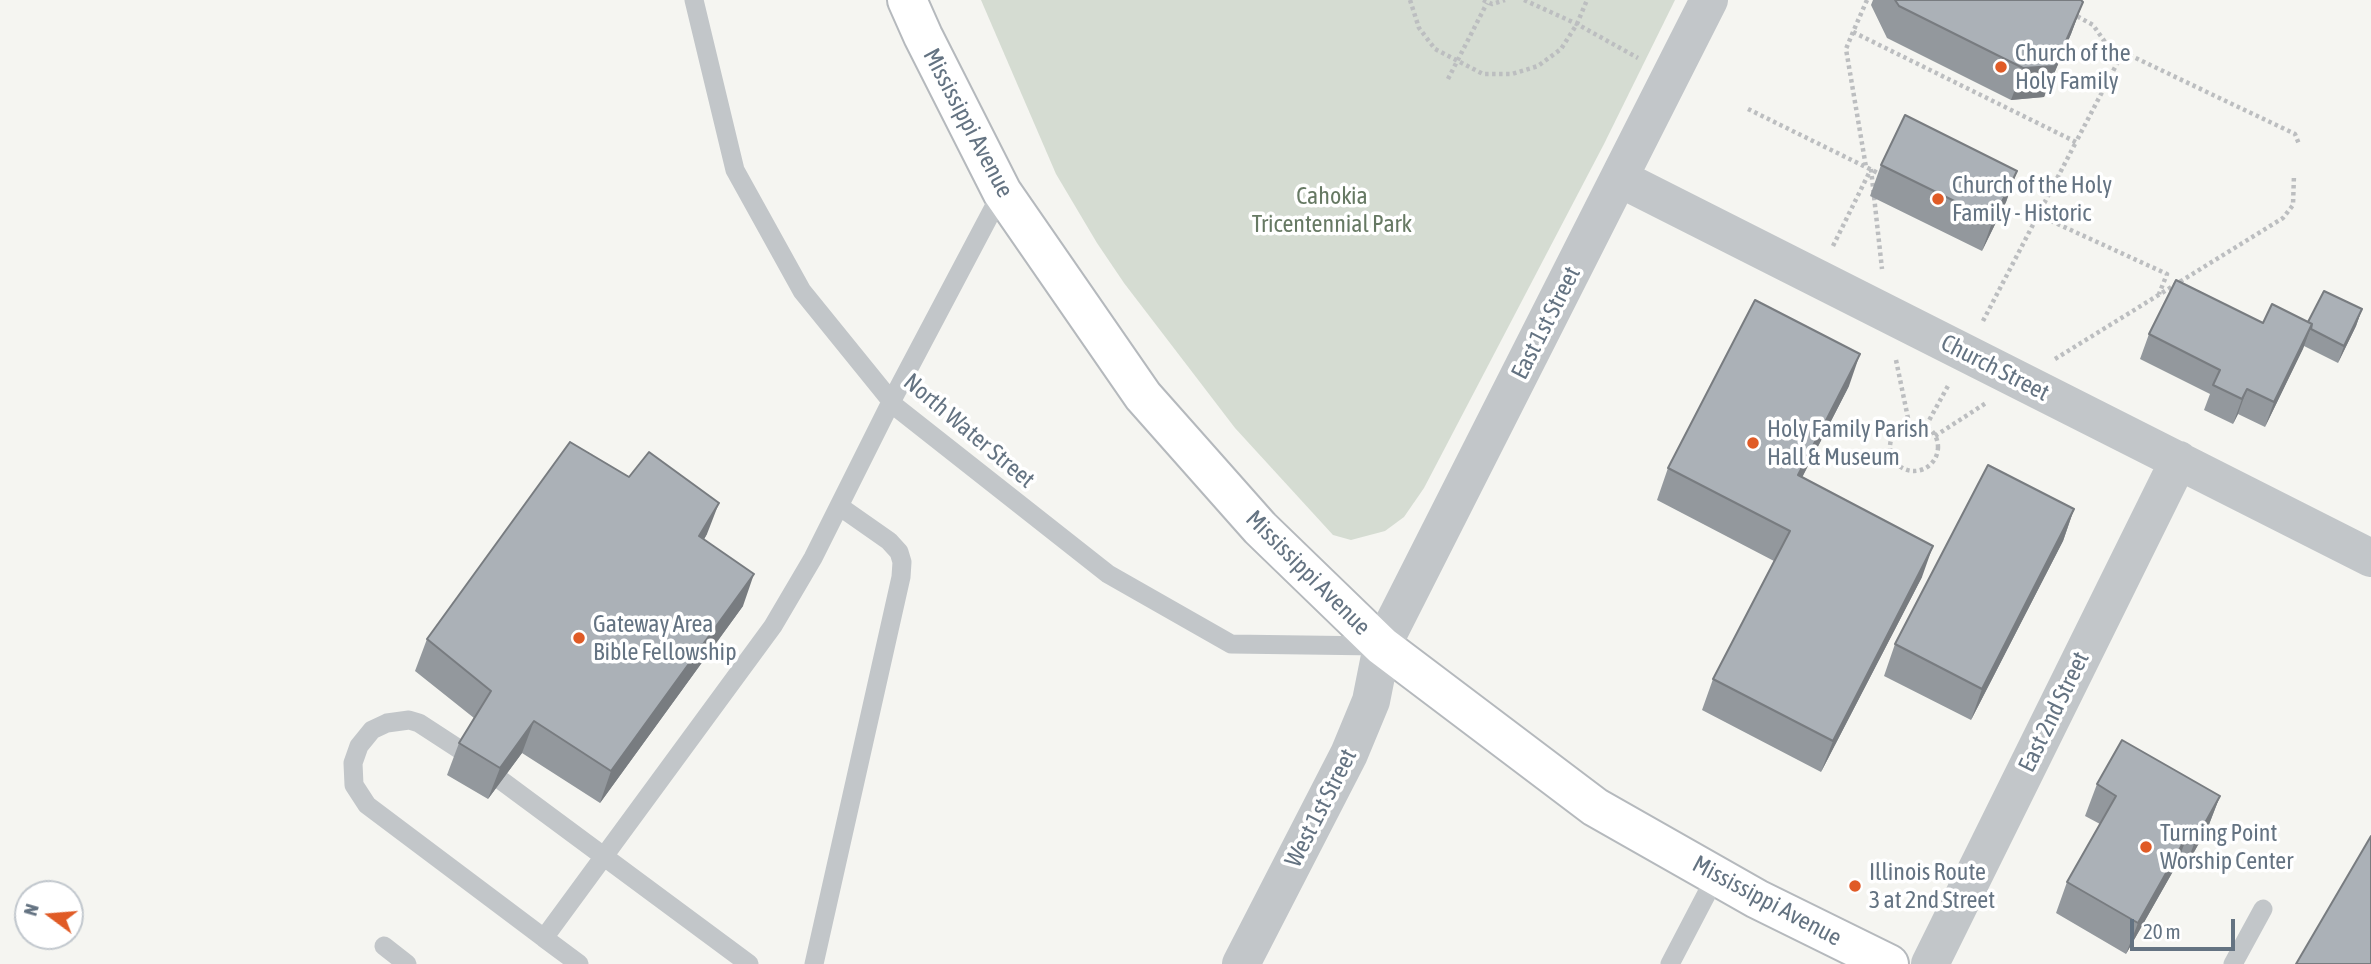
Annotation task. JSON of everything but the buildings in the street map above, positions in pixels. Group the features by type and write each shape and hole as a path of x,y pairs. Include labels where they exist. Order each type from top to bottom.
{"main road":[{"name":"Mississippi Avenue","path":"908,0 923,36 1002,192 1143,397 1260,528 1382,646 1595,807 1757,899 1889,964"}],"street":[{"name":"East 1st Street","path":"1382,646 1709,0"},
{"name":"Church Street","path":"1619,178 2371,558"},
{"name":"East 2nd Street","path":"1930,964 2179,460"},
{"name":"West 1st Street","path":"1241,964 1349,754 1371,701 1382,646"}],"lane":[{"name":"North Water Street","path":"694,0 735,170 802,291 891,402 1108,574 1231,644 1382,646"},
{"path":"544,938 773,626 813,558 891,402 1002,192"},
{"path":"814,964 901,577 902,562 899,552 890,541 839,506"},
{"path":"462,751 419,723 409,720 387,723 372,730 359,746 353,763 354,785 367,805 579,964"},
{"path":"502,781 749,964"},
{"path":"1670,964 1716,876"},
{"path":"2233,964 2263,909"},
{"path":"384,946 407,964"}],"path":[{"path":"1410,0 1419,28 1435,49 1483,74 1512,74 1538,66 1561,49 1577,24 1587,0"},
{"path":"1448,79 1485,1 1498,4 1505,0"},
{"path":"1524,0 1577,24 1638,58"},
{"path":"1867,0 1846,49 1869,168 1887,313 1909,423"},
{"path":"2070,13 2093,25 2105,41 2295,134 2300,144"},
{"path":"1853,32 2076,142"},
{"path":"1926,426 2123,51"},
{"path":"1748,109 1880,174"},
{"path":"1832,246 1869,168"},
{"path":"1935,436 2020,380 2283,218 2293,205 2294,175"},
{"path":"2038,215 2167,274 2159,294"},
{"path":"1909,423 1926,426 1935,436 1938,452 1935,460 1930,466 1915,472 1899,467 1890,454 1891,438 1895,431 1909,423"}],"green space":[{"name":"Cahokia Tricentennial Park","path":"981,0 1675,0 1604,144 1424,488 1404,517 1385,531 1351,540 1333,535 1235,428 1124,283 1056,174"}],"place":[{"name":"Church of the Holy Family","path":"2001,67"},
{"name":"Church of the Holy Family - Historic","path":"1938,199"},
{"name":"Holy Family Parish Hall & Museum","path":"1753,443"},
{"name":"Gateway Area Bible Fellowship","path":"579,638"},
{"name":"Turning Point Worship Center","path":"2146,847"},
{"name":"Illinois Route 3 at 2nd Street","path":"1855,886"}]}
